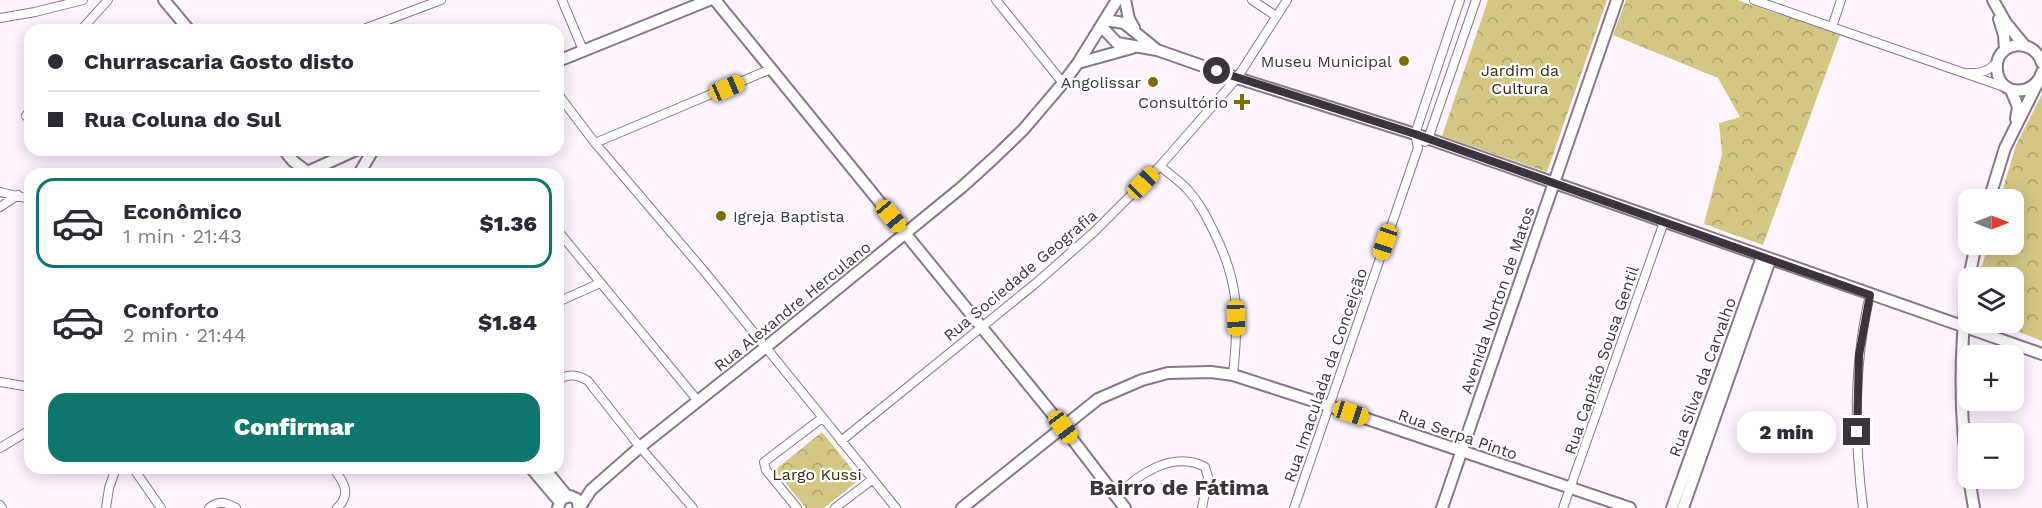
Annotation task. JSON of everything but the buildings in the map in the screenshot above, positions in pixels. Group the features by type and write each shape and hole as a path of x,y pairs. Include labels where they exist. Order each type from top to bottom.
{"street":[{"path":"0,18 83,0"},
{"path":"87,24 108,0"},
{"path":"164,0 184,24"},
{"path":"377,24 441,0"},
{"path":"562,0 583,50"},
{"path":"564,58 709,0"},
{"path":"715,0 1063,427 1125,508"},
{"path":"996,0 1063,83"},
{"name":"Rua Alexandre Herculano","path":"580,507 591,490 640,447 766,347 995,157 1023,130 1063,83 1078,63 1116,0"},
{"path":"1125,0 1129,19 1138,41"},
{"path":"1252,0 1276,16"},
{"name":"Rua Sociedade Geografia","path":"841,441 1078,248 1160,166 1237,78 1287,0"},
{"path":"1418,148 1415,134 1460,0"},
{"name":"Rua Imaculada da Conceição","path":"1294,508 1418,148 1428,139 1476,0"},
{"name":"Avenida Norton de Matos","path":"1442,508 1617,0"},
{"path":"1754,0 1968,73 2003,88 2022,91 2030,89 2041,75"},
{"path":"1832,27 1841,0"},
{"path":"1993,1 2006,23 2032,47 2042,63"},
{"path":"1993,1 2003,28 2003,52 1997,62 1998,77 2009,89 2018,107 2016,126"},
{"path":"1103,23 1117,43 1138,41"},
{"path":"1103,23 1124,23 1138,41 1157,50 1237,78 1415,134 1958,325"},
{"path":"1078,63 1138,41"},
{"path":"1968,73 1991,69 2003,52 2018,45 2032,47"},
{"path":"1442,54 1455,59"},
{"path":"595,143 771,69"},
{"path":"1993,189 2006,148 2041,75"},
{"path":"564,102 595,143 667,226 896,508"},
{"path":"289,156 301,168"},
{"path":"318,168 343,156"},
{"path":"293,161 294,168"},
{"path":"1160,166 1188,190 1206,214 1231,271 1237,335 1233,375"},
{"path":"0,192 24,197"},
{"path":"0,207 18,195"},
{"name":"Rua Capitão Sousa Gentil","path":"1563,508 1664,222"},
{"path":"564,239 699,401"},
{"name":"Rua Silva da Carvalho","path":"1672,508 1694,458 1766,258"},
{"path":"564,299 600,284"},
{"path":"1863,508 1857,445 1857,388 1862,330 1870,295"},
{"path":"1964,333 1962,389 1964,423"},
{"path":"1981,333 2042,354"},
{"name":"Rua Serpa Pinto","path":"962,508 1098,399 1142,380 1168,373 1211,372 1233,375 1329,406 1630,508"},
{"path":"564,377 572,374 588,381 640,447 693,508"},
{"path":"0,382 24,386"},
{"path":"797,508 766,470 764,462 822,418"},
{"path":"0,448 24,434"},
{"name":"Rua Silva da Carvalho","path":"1683,508 1694,458"},
{"path":"1116,497 1142,475 1155,468 1176,461 1194,461 1205,467 1209,477 1202,508"},
{"path":"106,508 114,474"},
{"path":"137,474 161,508"},
{"path":"337,474 346,486 345,496 337,508"},
{"path":"536,474 561,502"},
{"path":"547,474 561,502"},
{"path":"835,508 873,479"},
{"path":"1971,489 1974,508"},
{"name":"Rua Alexandre Herculano","path":"561,502 591,490"},
{"path":"561,502 577,499 580,507"},
{"path":"209,508 219,502 225,502 236,508"}],"green space":[{"name":"Jardim da Cultura","path":"1488,0 1607,0 1547,172 1442,136"},
{"path":"1626,0 1737,0 1840,35 1763,245 1704,224 1722,154 1719,123 1740,117 1718,78 1613,35"},
{"path":"2042,94 2042,341 2022,333 2024,267 1982,267 1985,255 2024,255 2024,189 2003,189 2016,145"},
{"name":"Largo Kussi","path":"822,432 860,479 824,508 806,508 775,470"}],"place":[{"name":"Museu Municipal","path":"1404,61"},
{"name":"Angolissar","path":"1153,82"},
{"name":"Consultório","path":"1242,102"},
{"name":"Igreja Baptista","path":"721,216"}],"district":[{"name":"Bairro de Fátima","path":"1179,487"}],"route":[{"path":"1217,71 1415,134 1870,295 1859,355 1857,432"}]}
